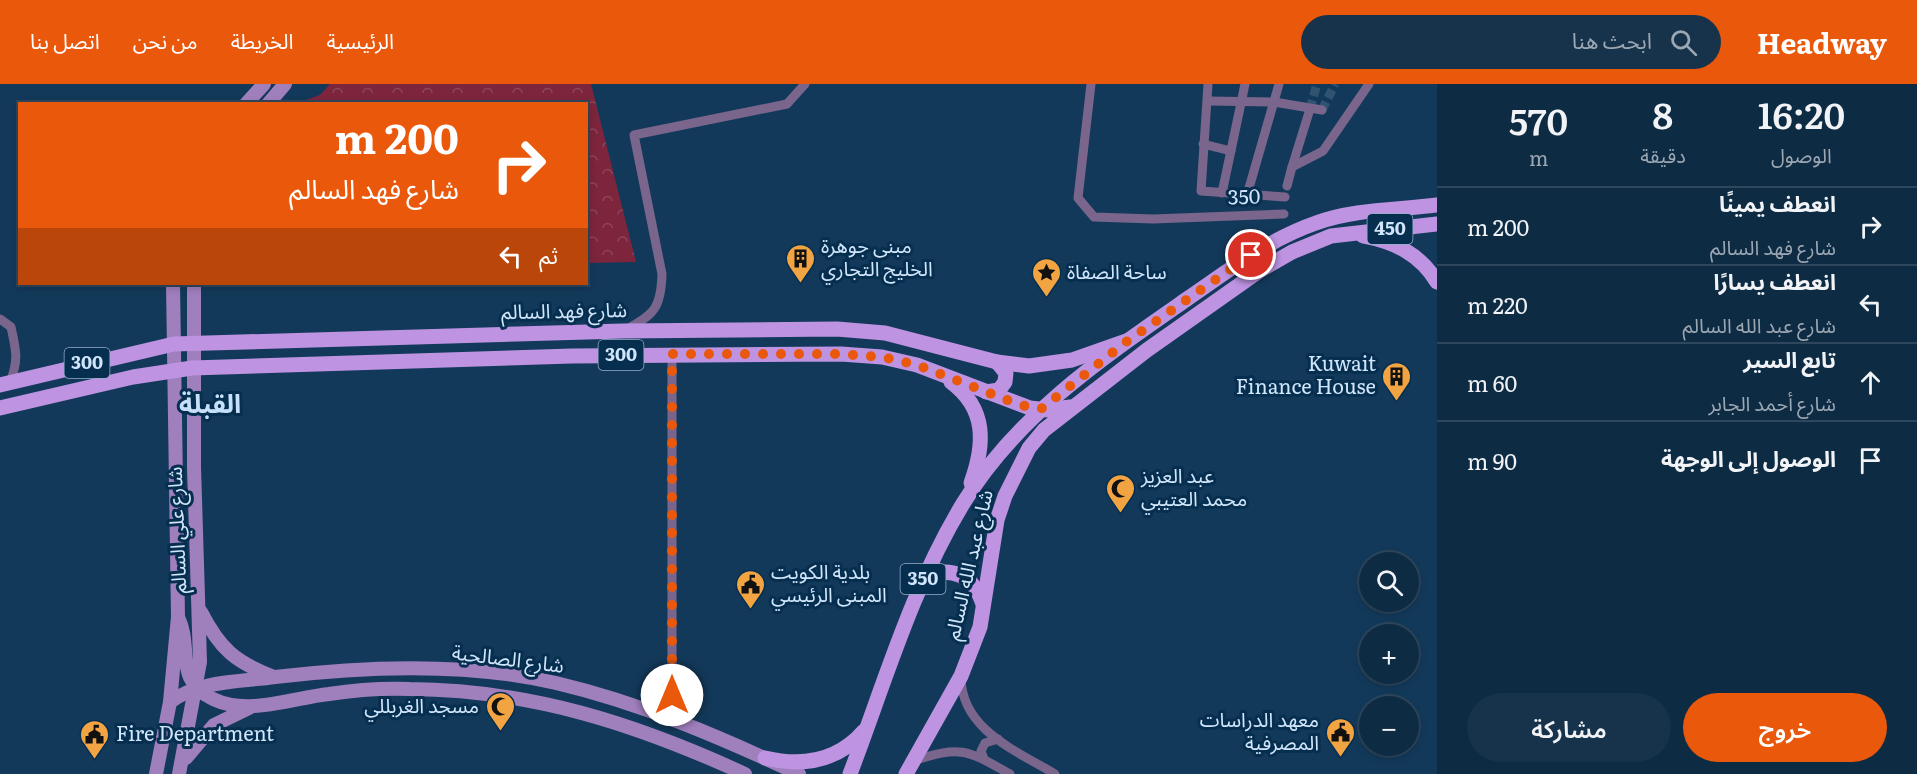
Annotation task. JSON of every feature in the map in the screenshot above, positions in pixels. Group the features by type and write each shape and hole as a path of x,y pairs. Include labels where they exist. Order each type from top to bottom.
{"main road":[{"name":"450","path":"1126,342 1251,255 1298,230 1344,216 1437,205"},
{"name":"450","path":"1070,407 1259,271 1305,246 1342,234 1437,224"},
{"path":"1342,234 1364,236 1398,246 1421,261 1437,282"},
{"name":"شارع فهد السالم","path":"5,383 174,344 193,343 623,331 868,331 912,339 997,362 1029,366 1056,364 1126,342"},
{"name":"شارع عبد الله السالم","path":"850,774 893,651 924,578 964,502 1009,442 1041,409 1126,342"},
{"name":"300","path":"0,408 172,370 192,368 672,354 866,355 901,361 936,371 1020,405 1041,409 1070,407"},
{"path":"986,392 999,390 1005,382 1006,373 997,362"},
{"path":"936,371 961,390 971,402 982,429 977,466 964,502"},
{"name":"شارع عبد الله السالم","path":"910,768 961,676 980,627 997,520 1005,496 1029,448 1044,430 1070,407"},
{"path":"924,578 942,572 961,574 972,581 983,604"},
{"path":"765,758 789,763 819,760 846,748 868,726"}],"street":[{"path":"248,102 264,84"},
{"path":"270,102 285,84"},
{"path":"623,331 650,316 662,291 662,274 634,135 787,104 796,97 805,84"},
{"name":"350","path":"1091,84 1078,198 1094,217 1153,219 1284,214"},
{"path":"1209,84 1201,191 1285,197"},
{"path":"1222,193 1245,84"},
{"path":"1246,195 1279,84"},
{"path":"1292,167 1323,151 1369,84"},
{"path":"1208,101 1274,102 1322,110"},
{"path":"1287,186 1310,109"},
{"path":"1203,144 1231,151"},
{"name":"شارع علي السالم","path":"156,774 170,702 178,617 172,370 173,285"},
{"name":"شارع علي السالم","path":"181,768 200,662 192,368 194,285"},
{"path":"0,319 11,327 18,364 5,383"},
{"path":"581,710 657,728 665,725 672,718 672,354"},
{"path":"199,609 212,634 224,649 235,658 276,677"},
{"path":"178,617 183,631 188,673 196,688"},
{"name":"شارع الصالحية","path":"170,702 196,688 316,672 424,670 507,675 564,685 672,718 799,774"},
{"path":"961,676 965,702 970,714 979,725 1055,774"},
{"name":"شارع الصالحية","path":"196,688 224,703 258,706 330,693 408,688 505,695 581,710 665,739 745,774"},
{"path":"181,768 214,725 231,715 258,706"},
{"path":"984,759 981,751 985,743 998,739"},
{"path":"910,768 939,753 961,750 984,759 1010,774"}],"green space":[{"path":"330,84 591,84 636,262 588,263 588,102 300,102 320,95"}],"tunnel":[{"path":"1310,109 1317,84"},
{"path":"1322,110 1335,84"}],"place":[{"name":"مبنى جوهرة الخليج التجاري","path":"800,284"},
{"name":"ساحة الصفاة","path":"1046,298"},
{"name":"Kuwait Finance House","path":"1397,402"},
{"name":"عبد العزيز محمد العتيبي","path":"1120,514"},
{"name":"بلدية الكويت المبنى الرئيسي","path":"750,610"},
{"name":"مسجد الغربللي","path":"500,732"},
{"name":"معهد الدراسات المصرفية","path":"1340,758"},
{"name":"Fire Department","path":"95,760"}],"district":[{"name":"القبلة","path":"210,404"}],"route":[{"path":"672,695 672,354 841,354 882,357 936,371 1020,405 1041,409 1126,342 1251,255"}]}
